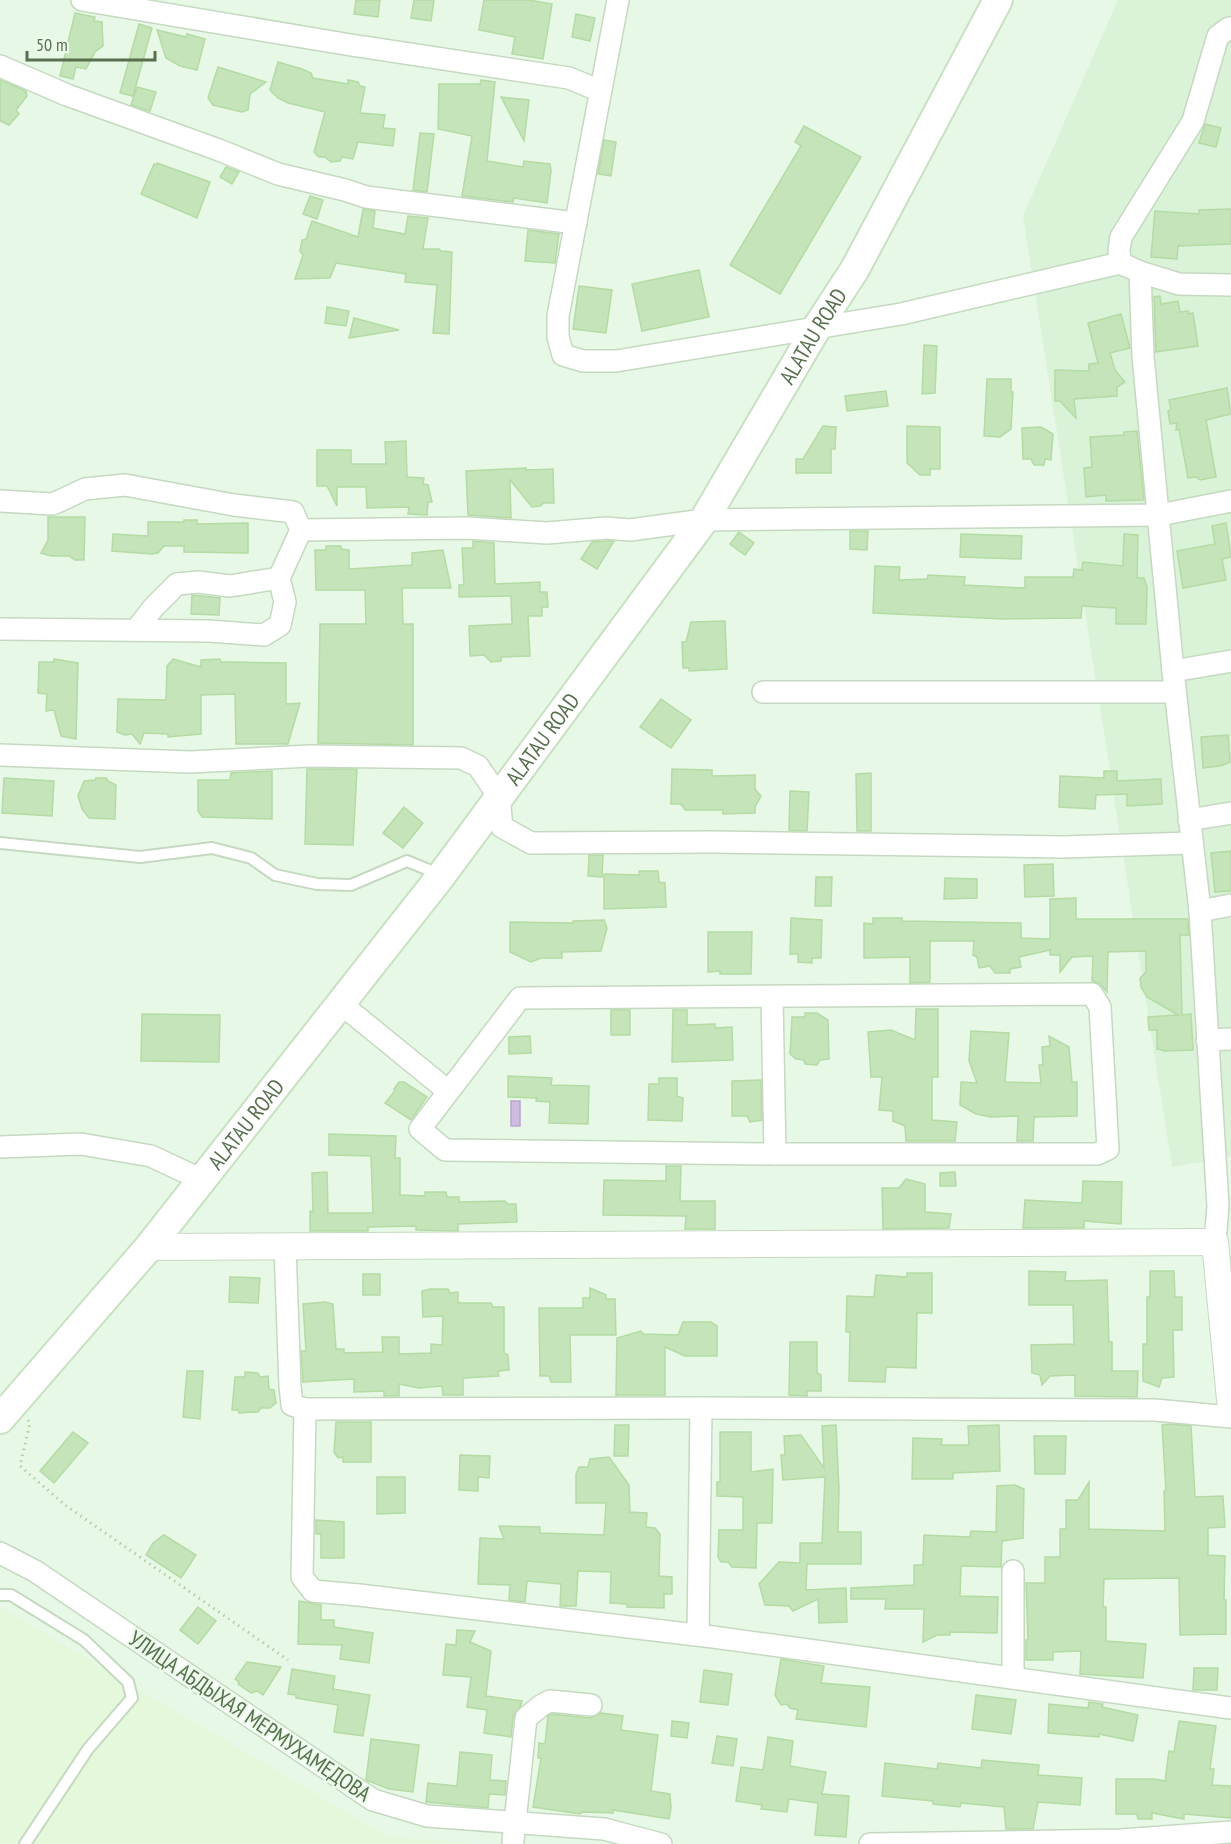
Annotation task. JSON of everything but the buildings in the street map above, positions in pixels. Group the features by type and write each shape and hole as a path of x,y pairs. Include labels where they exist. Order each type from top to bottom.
{"main road":[{"name":"ALATAU ROAD","path":"7,1411 149,1247 441,876 704,520 816,329 855,269 998,0"}],"street":[{"path":"82,0 351,45 569,78 600,91"},
{"path":"618,0 558,316 558,337 562,355 583,361 616,361 816,329 901,314 1120,263 1179,284 1231,285"},
{"path":"1120,263 1121,237 1193,121 1218,36 1231,28"},
{"path":"0,66 67,95 278,174 366,196 576,223"},
{"path":"1140,272 1143,356 1174,681 1200,911 1207,1040 1224,1205 1215,1242 1231,1410"},
{"path":"0,501 53,504 85,489 125,485 234,505 293,512 301,530 279,578 285,602 280,625 264,635 209,631 0,629"},
{"path":"301,530 465,528 547,533 606,528 630,530 704,520 1159,515 1231,501"},
{"path":"136,630 153,608 177,584 198,582 230,586 279,578"},
{"path":"763,692 1174,681 1231,661"},
{"path":"0,755 190,762 310,756 461,758 478,766 500,797 502,828 531,843 711,842 1063,847 1192,843"},
{"path":"1189,820 1231,813"},
{"path":"1200,911 1231,905"},
{"path":"1092,994 1100,1007 1108,1149 1097,1154 774,1154 445,1150 420,1129 520,998 772,997 1092,994"},
{"path":"772,997 774,1154"},
{"path":"340,1003 448,1091"},
{"path":"1207,1040 1231,1039"},
{"path":"0,1147 81,1144 151,1156 202,1180"},
{"path":"149,1247 1215,1242"},
{"path":"285,1247 292,1406 305,1409 1155,1410 1231,1417"},
{"path":"698,1635 701,1408"},
{"path":"305,1409 302,1577 313,1591 698,1635 1231,1708"},
{"name":"УЛИЦА АБДЫХАЯ МЕРМУХАМЕДОВА","path":"0,1553 35,1571 373,1800 427,1816 514,1832 604,1829 661,1844"},
{"path":"1012,1571 1013,1678"},
{"path":"514,1832 526,1718 550,1701 591,1705"},
{"path":"870,1844 1121,1840 1231,1832"}],"lane":[{"path":"0,843 140,857 212,848 251,858 275,875 317,884 351,885 407,861 441,876"},
{"path":"0,1595 11,1595 84,1640 128,1682 132,1698 88,1749 25,1844"}],"path":[{"path":"7,1411 30,1423 20,1466 65,1505 288,1660"}],"shaded area":[{"path":"1118,0 1231,0 1231,1157 1172,1167 1023,216"},
{"path":"511,1101 520,1101 520,1126 511,1126"},
{"path":"0,1607 388,1837 475,1844 0,1844"}]}
